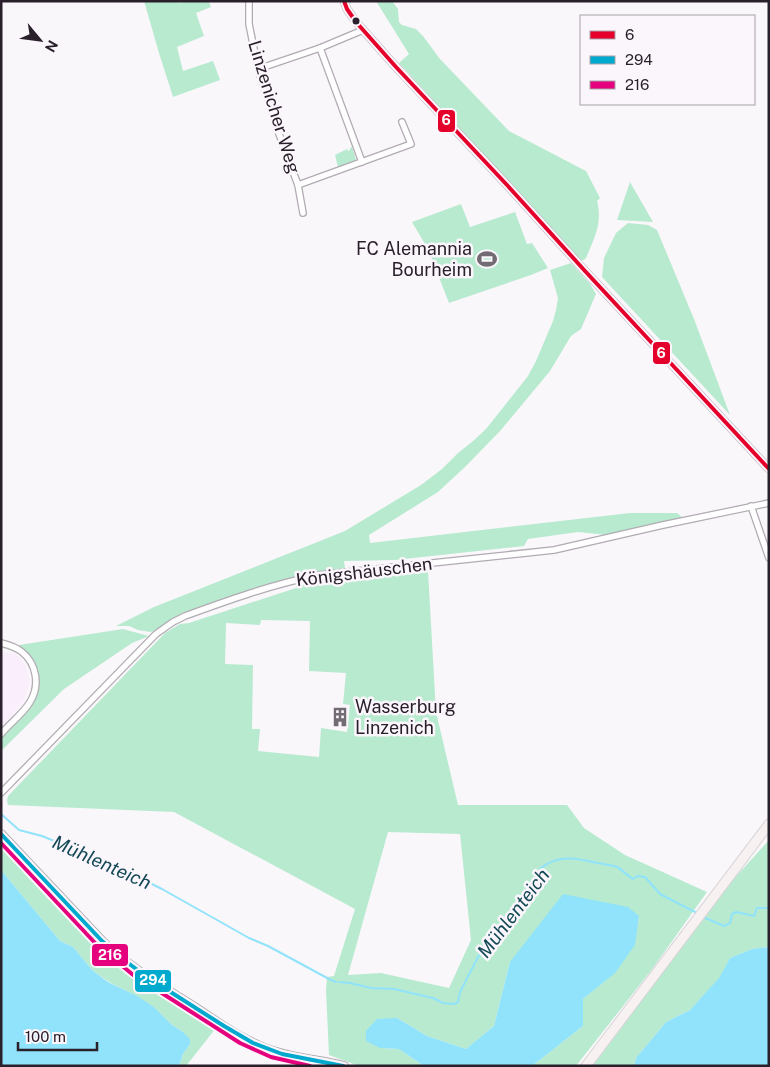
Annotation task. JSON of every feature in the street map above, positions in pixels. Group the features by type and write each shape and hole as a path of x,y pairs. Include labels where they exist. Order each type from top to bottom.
{"main road":[{"path":"586,1066 769,824"},
{"path":"1,834 102,941 134,968 220,1024 256,1044 282,1054 344,1066"}],"street":[{"name":"Linzenicher Weg","path":"249,1 249,24 258,69 278,132 298,185 302,213"},
{"path":"344,1 347,9 363,30 769,469"},
{"path":"258,69 320,48 363,30"},
{"path":"320,48 362,162"},
{"path":"298,185 410,144 402,122"},
{"name":"Königshäuschen","path":"1,793 156,634 185,616 265,589 319,575 554,550 769,503"},
{"path":"751,506 769,558"},
{"path":"1,643 20,650 30,662 36,677 36,687 30,702 1,734"}],"shaded area":[{"path":"1,652 16,654 25,664 30,681 24,701 1,728"}],"green space":[{"path":"144,1 178,1 179,3 184,1 209,1 211,7 196,13 204,36 177,47 183,71 213,61 220,80 173,97"},
{"path":"376,1 392,1 398,9 399,22 402,25 416,29 440,59 509,131 586,171 600,198 597,201 599,216 597,230 584,260 581,260 399,63 409,54"},
{"path":"352,147 356,160 338,167 335,155 347,149 348,151"},
{"path":"630,182 653,222 617,220"},
{"name":"FC Alemannia Bourheim","path":"461,204 470,227 515,212 527,244 532,243 548,268 449,303 428,249 412,222"},
{"path":"628,223 648,225 657,230 694,319 730,415 602,277 604,258 616,233"},
{"path":"571,263 590,284 596,294 581,329 571,336 550,371 500,431 466,466 438,492 369,535 370,543 630,513 677,513 683,518 607,535 578,532 528,539 524,546 395,560 344,561 345,569 305,576 269,586 158,630 150,632 129,626 116,626 154,607 345,531 421,485 442,469 486,429 528,376 553,321 556,310 558,298 550,270"},
{"path":"428,571 436,712 458,805 567,805 584,828 625,855 707,892 653,968 576,1066 532,1066 583,1026 583,999 614,973 634,945 639,917 510,962 494,1026 466,1049 427,1036 397,1018 380,1048 399,1049 424,1066 359,1066 329,1055 326,990 327,977 334,976 355,909 174,812 8,805 8,796 165,633 180,624 189,623 296,588 296,583 347,575","holes":["261,620 310,621 309,671 346,673 343,704 350,705 347,732 321,728 319,757 258,751 260,729 252,729 253,665 225,664 226,623 260,625","388,832 460,834 471,940 449,988 381,973 348,975"]},
{"path":"123,629 149,636 132,643 64,689 1,751 1,739 29,709 38,679 19,645"},
{"path":"769,840 769,947 752,949 730,958 720,978 690,1010 666,1022 636,1058 634,1066 588,1066 628,1017 731,882"},
{"path":"1,842 96,944 123,968 216,1028 186,1066 179,1066 183,1054 190,1044 183,1032 172,1025 154,1007 109,982 92,970 73,947 60,941 1,870"}],"water":[{"path":"1,870 60,941 73,947 92,970 108,982 137,996 154,1007 190,1039 190,1044 183,1054 179,1066 1,1066"},
{"path":"563,894 628,907 639,916 635,945 615,973 583,999 583,1026 532,1066 424,1066 399,1049 380,1048 366,1041 366,1031 377,1019 397,1018 427,1036 466,1049 494,1026 510,962"},
{"path":"769,947 769,1066 634,1066 636,1058 666,1022 690,1010 719,978 730,958 752,949"}],"waterway":[{"name":"Mühlenteich","path":"1,814 19,830 42,836 113,865 162,889 249,938 336,982"},
{"name":"Mühlenteich","path":"339,982 371,988 394,989 433,998 443,1003 454,1004 458,1002 460,992 478,957 493,939 540,869 560,859 575,859 615,866 633,879 637,876 645,877 660,894 695,912"},
{"name":"Mühlenteich","path":"703,917 724,926 730,923 732,914 736,912 754,916 757,908 769,908"}],"transit line":[{"name":"6","path":"344,1 356,22 396,67 769,469"},
{"name":"294","path":"1,834 102,941 147,977 253,1043 282,1054 343,1066"},
{"name":"216","path":"1,843 97,945 132,974 240,1043 271,1057 310,1066"}],"place":[{"name":"FC Alemannia Bourheim","path":"487,259"},
{"name":"Wasserburg Linzenich","path":"340,717"}]}
